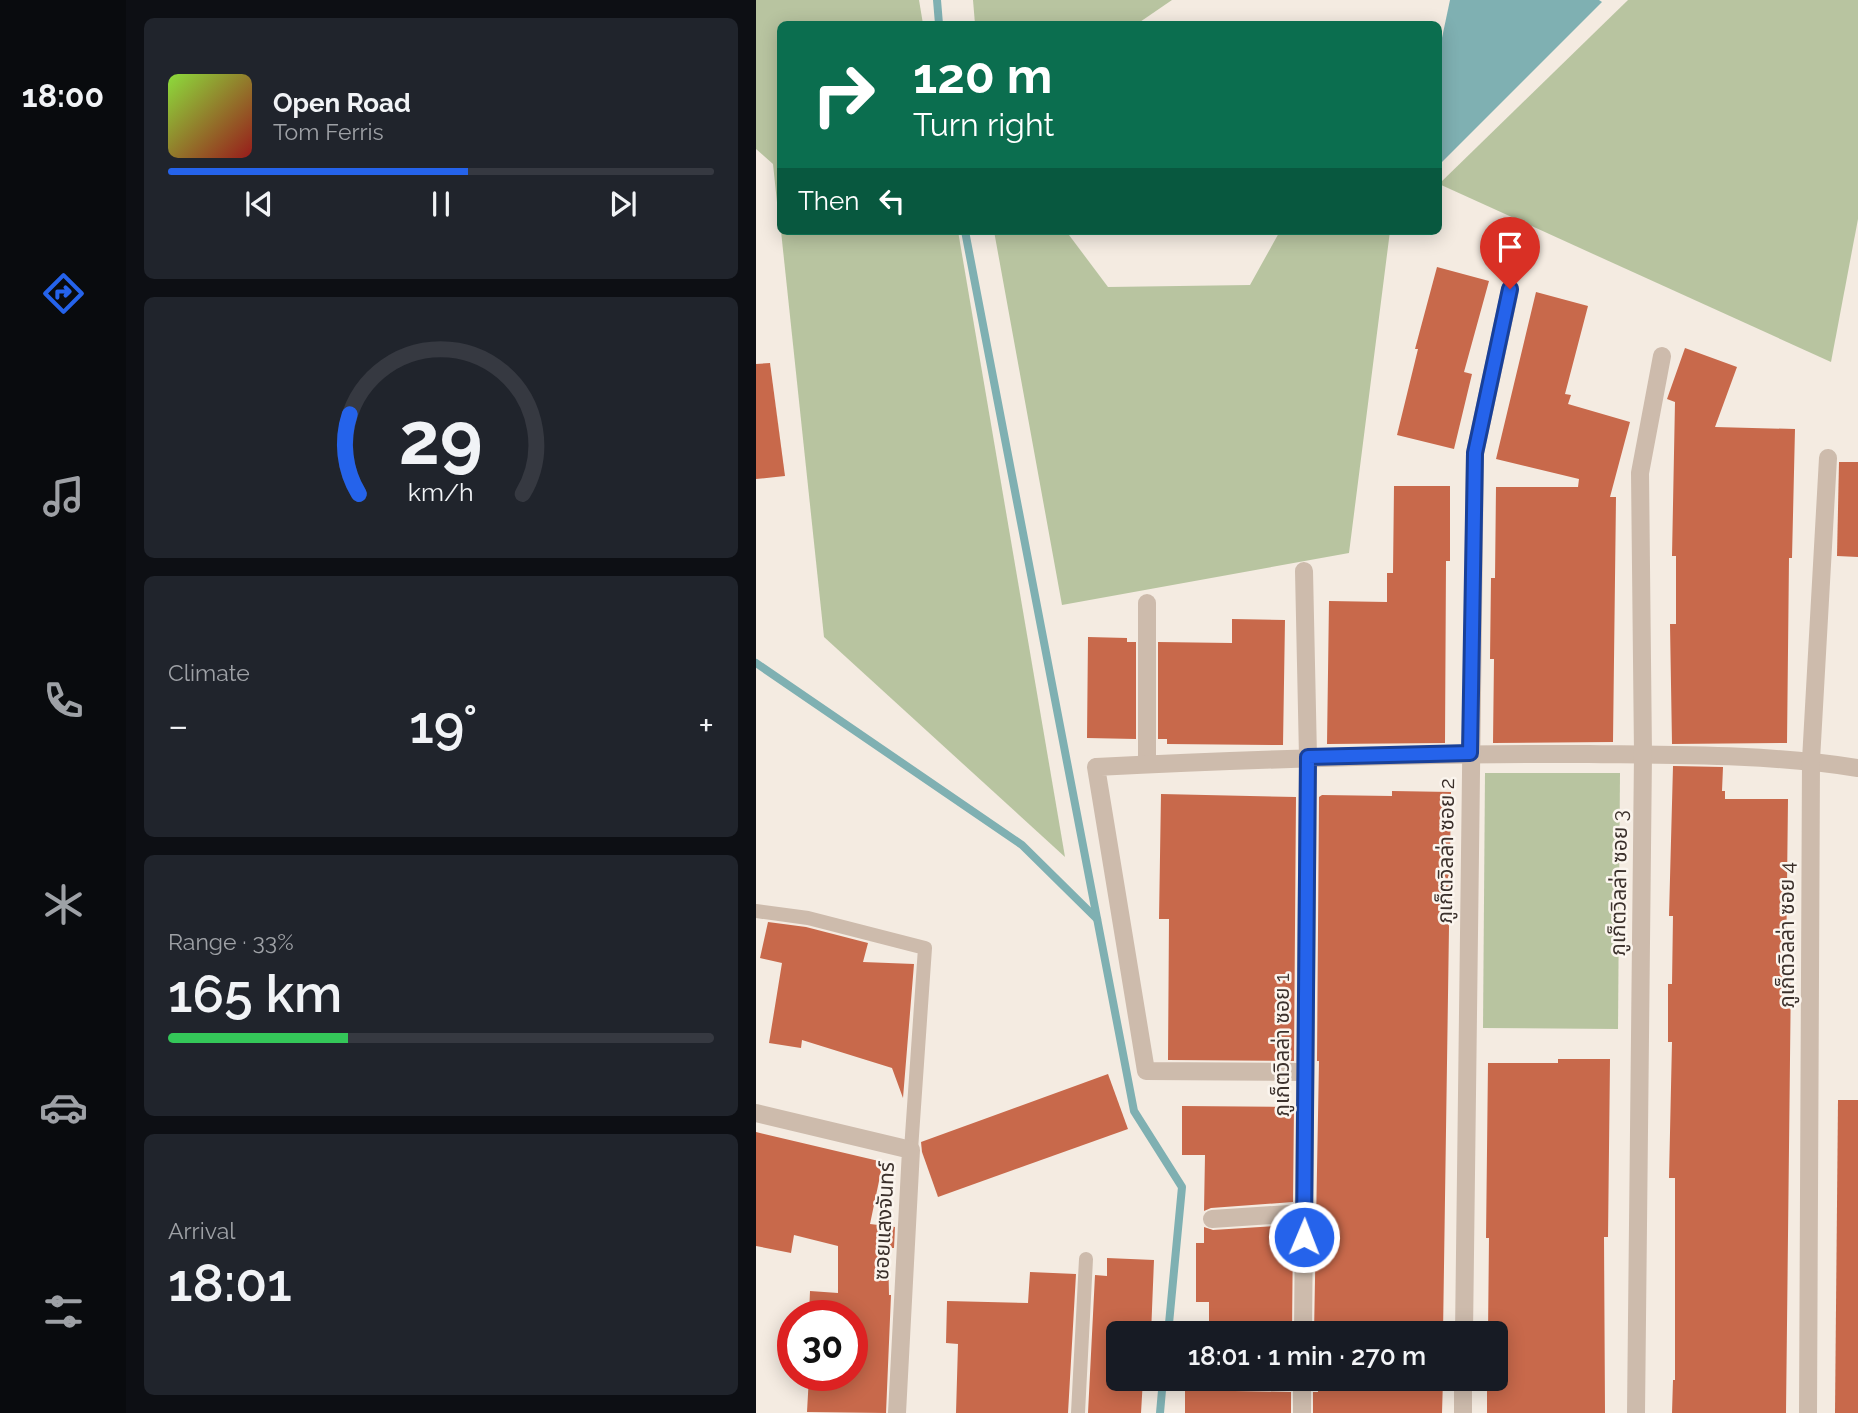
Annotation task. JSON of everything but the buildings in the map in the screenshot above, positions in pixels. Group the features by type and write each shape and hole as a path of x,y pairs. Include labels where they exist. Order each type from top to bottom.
{"street":[{"name":"ภูเก็ตวิลล่า ซอย 2","path":"1464,1321 1475,453 1510,289"},
{"name":"ภูเก็ตวิลล่า ซอย 3","path":"1636,1413 1643,754 1640,473 1662,356"},
{"name":"ภูเก็ตวิลล่า ซอย 4","path":"1808,1413 1811,760 1828,458"},
{"name":"ภูเก็ตวิลล่า ซอย 1","path":"1303,1321 1308,757 1304,571"},
{"path":"1147,603 1147,764"},
{"path":"1305,1072 1146,1071 1097,767 1470,753 1643,754 1811,760 1858,768"},
{"name":"ซอยแสงจันทร์","path":"756,1113 911,1150 897,1413"},
{"path":"1212,1219 1304,1213"},
{"path":"1302,1391 1302,1413"},
{"path":"1463,1391 1463,1413"}],"lane":[{"path":"756,911 808,918 925,948 911,1150"},
{"path":"1078,1413 1086,1259"}],"green space":[{"path":"756,0 919,0 922,21 777,21 777,202 773,164 756,149"},
{"path":"973,0 1172,0 1141,21 975,21"},
{"path":"1628,0 1858,0 1858,219 1831,362 1442,185 1442,181"},
{"path":"781,235 959,235 1065,857 824,637"},
{"path":"995,235 1069,235 1108,287 1250,285 1278,235 1389,235 1349,553 1062,605"},
{"path":"1485,773 1620,773 1618,1029 1483,1028"}],"water":[{"path":"1450,0 1602,2 1442,162 1442,38"}],"waterway":[{"path":"937,0 939,21"},
{"path":"966,235 1134,1111 1182,1187 1169,1321"},
{"path":"756,663 1022,845 1097,919"},
{"path":"1160,1413 1162,1391"}],"route":[{"path":"1304,1237 1308,757 1470,753 1475,453 1510,289"}]}
